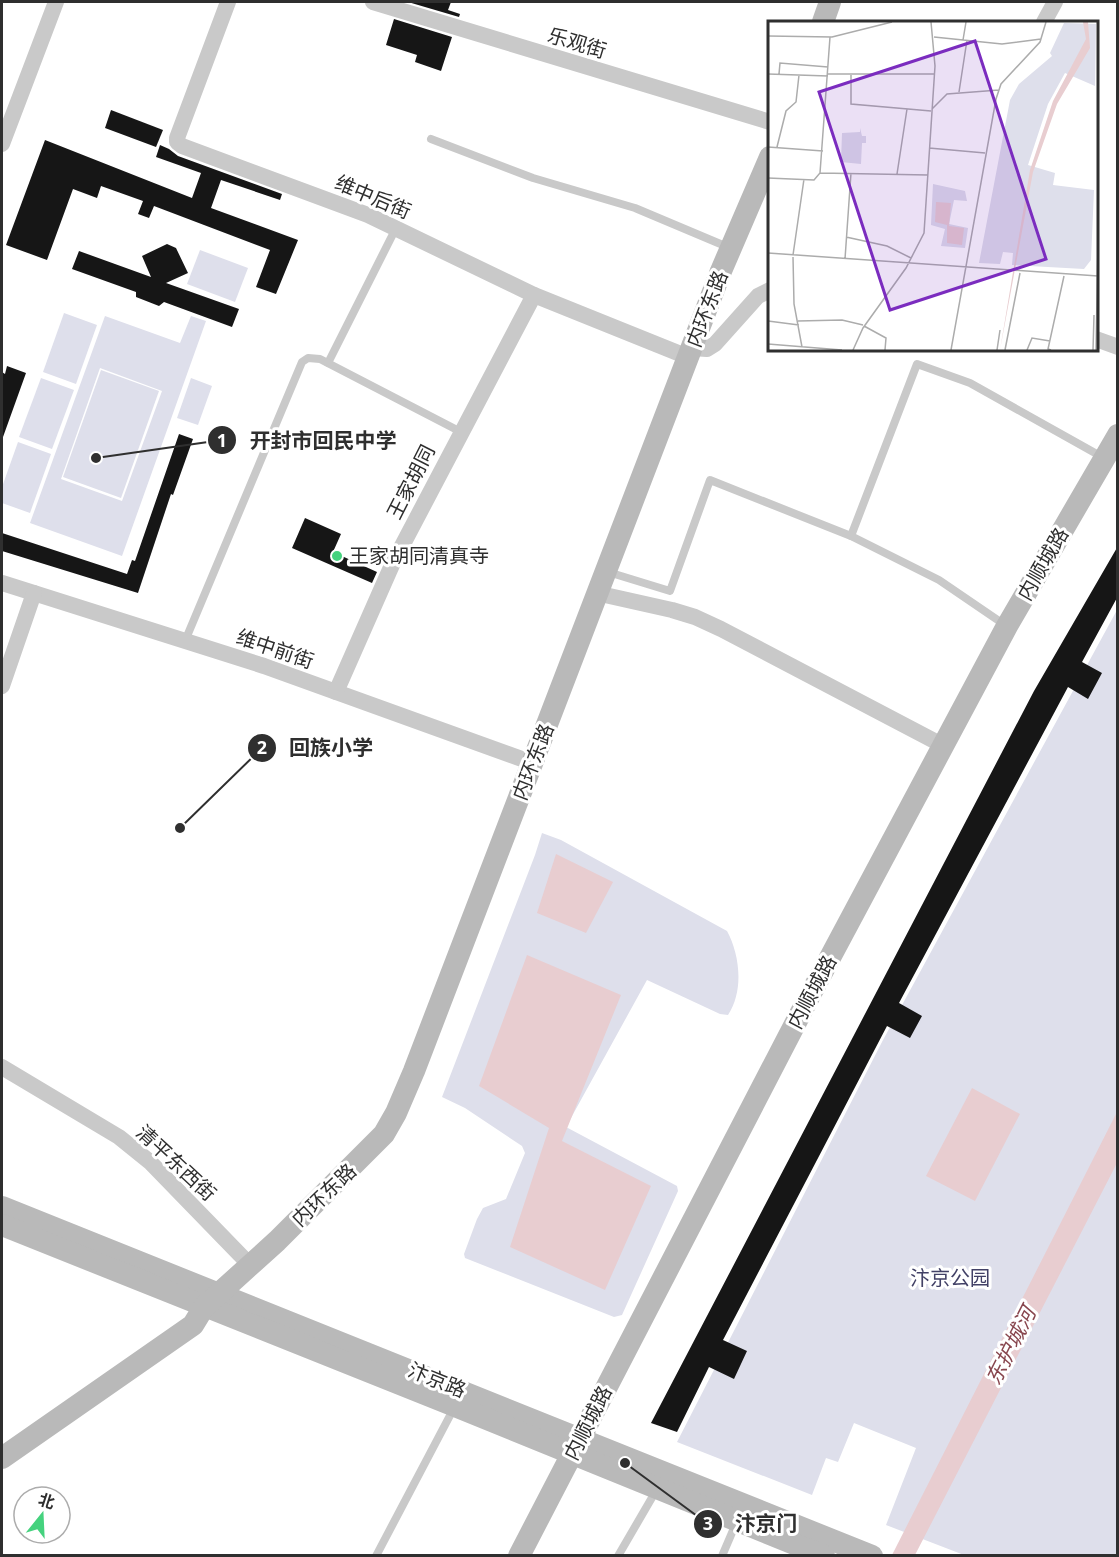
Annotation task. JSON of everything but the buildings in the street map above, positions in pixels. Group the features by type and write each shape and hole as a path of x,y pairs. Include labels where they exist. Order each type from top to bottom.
{"street":[{"path":"2,144 56,2"},
{"name":"维中后街","path":"228,2 177,138 177,142 182,146 368,215 534,295 690,352"},
{"name":"乐观街","path":"373,2 768,121"},
{"path":"823,21 830,2"},
{"path":"1045,21 1055,2"},
{"name":"内环东路","path":"2,1458 193,1325 211,1300 384,1134 396,1113 414,1071 690,352 768,162"},
{"path":"690,352 707,349 715,344 758,296 768,291"},
{"name":"王家胡同","path":"336,692 392,565 534,295"},
{"path":"1098,340 1118,347"},
{"name":"内顺城路","path":"519,1556 809,997 1007,626 1118,435"},
{"name":"维中前街","path":"2,583 185,640 532,763"},
{"path":"2,686 34,593"},
{"path":"597,593 695,617 944,746"},
{"name":"清平东西街","path":"2,1067 119,1137 150,1162 249,1265"},
{"name":"汴京路","path":"2,1206 455,1406 577,1446 657,1489 824,1556"},
{"name":"汴京路","path":"2,1225 211,1300 577,1446 872,1556"},
{"name":"内环东路","path":"2,1442 178,1319 211,1300"}],"lane":[{"path":"431,139 533,178 635,208 731,248"},
{"path":"328,363 396,228"},
{"path":"185,640 302,362 315,357 461,432"},
{"path":"851,536 917,364 970,383 1104,458"},
{"path":"605,571 670,591 710,480 851,536 939,580 1007,626"},
{"path":"376,1556 455,1406"},
{"path":"618,1556 657,1489"},
{"path":"722,1556 737,1520"}],"green space":[{"path":"200,250 248,268 235,302 187,284"},
{"path":"64,313 97,325 76,384 43,372"},
{"path":"105,316 180,343 191,316 206,321 122,556 30,523","holes":["100,368 162,391 122,501 61,479"]},
{"path":"101,370 159,391 121,498 63,477"},
{"path":"41,378 74,390 52,449 19,437"},
{"path":"191,378 212,386 198,425 177,418"},
{"path":"18,442 51,454 30,513 2,503 2,487"},
{"name":"汴京公园","path":"1117,610 1117,1555 964,1555 886,1525 916,1448 854,1423 838,1462 826,1458 812,1495 677,1442 883,1040"},
{"path":"542,833 561,840 727,931 737,962 738,984 728,1015 720,1014 647,980 566,1127 677,1186 678,1191 622,1315 614,1317 465,1258 464,1254 483,1208 506,1199 525,1153 522,1146 465,1108 442,1097"}],"water":[{"path":"556,854 613,882 586,933 537,913"},
{"path":"527,955 621,995 562,1141 651,1186 605,1290 510,1247 549,1128 479,1086"},
{"path":"972,1088 1020,1114 975,1201 926,1176"},
{"name":"东护城河","path":"1117,1112 1117,1163 915,1555 892,1555"}],"place":[{"name":"开封市回民中学","path":"96,458"},
{"name":"王家胡同清真寺","path":"337,556"},
{"name":"回族小学","path":"180,828"},
{"name":"汴京门","path":"625,1463"}]}
